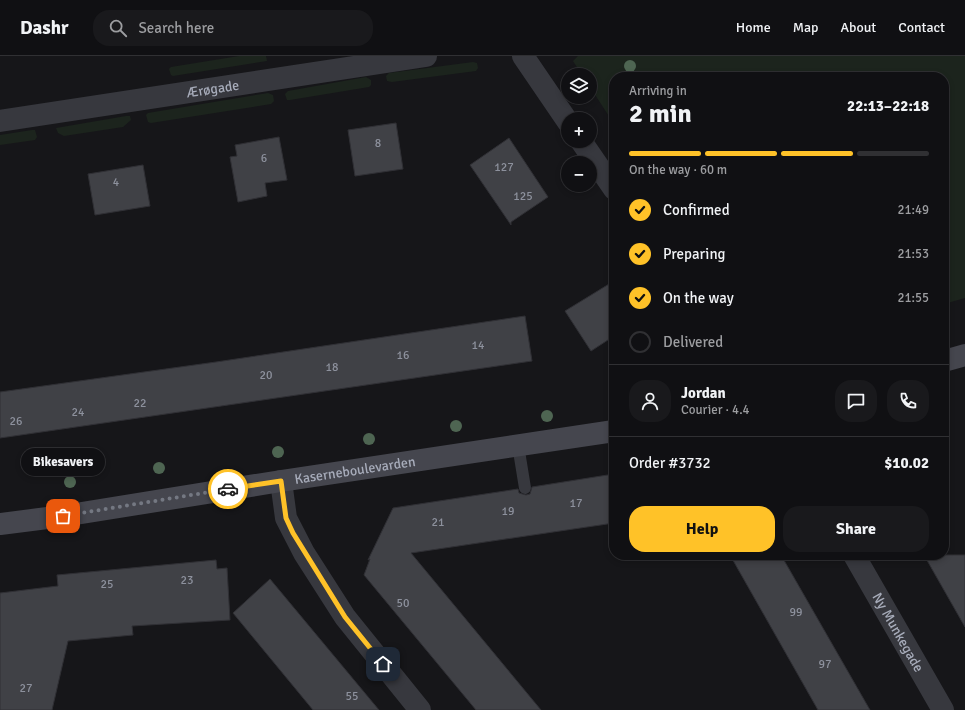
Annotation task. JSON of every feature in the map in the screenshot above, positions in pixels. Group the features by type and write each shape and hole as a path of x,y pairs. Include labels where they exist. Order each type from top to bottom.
{"street":[{"name":"Ærøgade","path":"0,121 426,56"},
{"path":"530,59 562,112"},
{"path":"586,148 609,182"},
{"path":"949,360 965,355"},
{"name":"Kaserneboulevarden","path":"0,524 69,515 281,481 609,432"},
{"path":"281,481 286,518 304,553 345,617 420,710"},
{"name":"Ny Munkegade","path":"857,560 943,710"}],"lane":[{"path":"518,445 525,488"}],"shaded area":[{"path":"239,56 266,56 267,61 173,76 171,75 169,69 171,67"},
{"path":"578,56 965,56 965,298 949,303 949,72 609,72 609,116 597,98 597,68 578,68 573,61"},
{"path":"473,62 477,63 478,68 476,71 392,82 387,81 386,76 389,73"},
{"path":"366,77 371,80 371,85 369,87 290,100 287,100 285,94 288,91"},
{"path":"268,93 273,95 274,101 271,104 151,123 148,122 146,115 148,113"},
{"path":"130,116 131,120 123,127 64,136 58,133 56,128"},
{"path":"35,130 37,137 35,140 0,145 0,135"}],"building":[{"path":"396,123 403,169 355,176 348,130"},
{"path":"279,137 287,180 265,183 267,196 238,202 230,157 237,156 235,145"},
{"path":"509,138 548,197 511,222 511,225 470,165"},
{"path":"143,165 150,206 95,215 88,174"},
{"path":"609,284 609,339 591,351 565,311"},
{"path":"525,316 532,361 0,438 0,392 216,362"},
{"path":"609,475 609,524 411,553 541,710 476,710 364,575 370,559 368,560 393,508 518,489 519,493 526,495 530,494 532,487"},
{"path":"949,555 965,555 965,627 927,560 949,560"},
{"path":"216,560 217,569 227,568 230,620 132,626 133,635 68,641 52,710 0,710 0,593 58,586 57,575"},
{"path":"733,560 784,560 870,710 818,710"},
{"path":"270,579 379,710 313,710 233,613"}],"way so far":[{"path":"63,516 228,489"}],"place":[{"name":"Bikesavers","path":"63,516"}],"route":[{"path":"228,489 281,481 286,518 304,553 345,617 383,664"}]}
